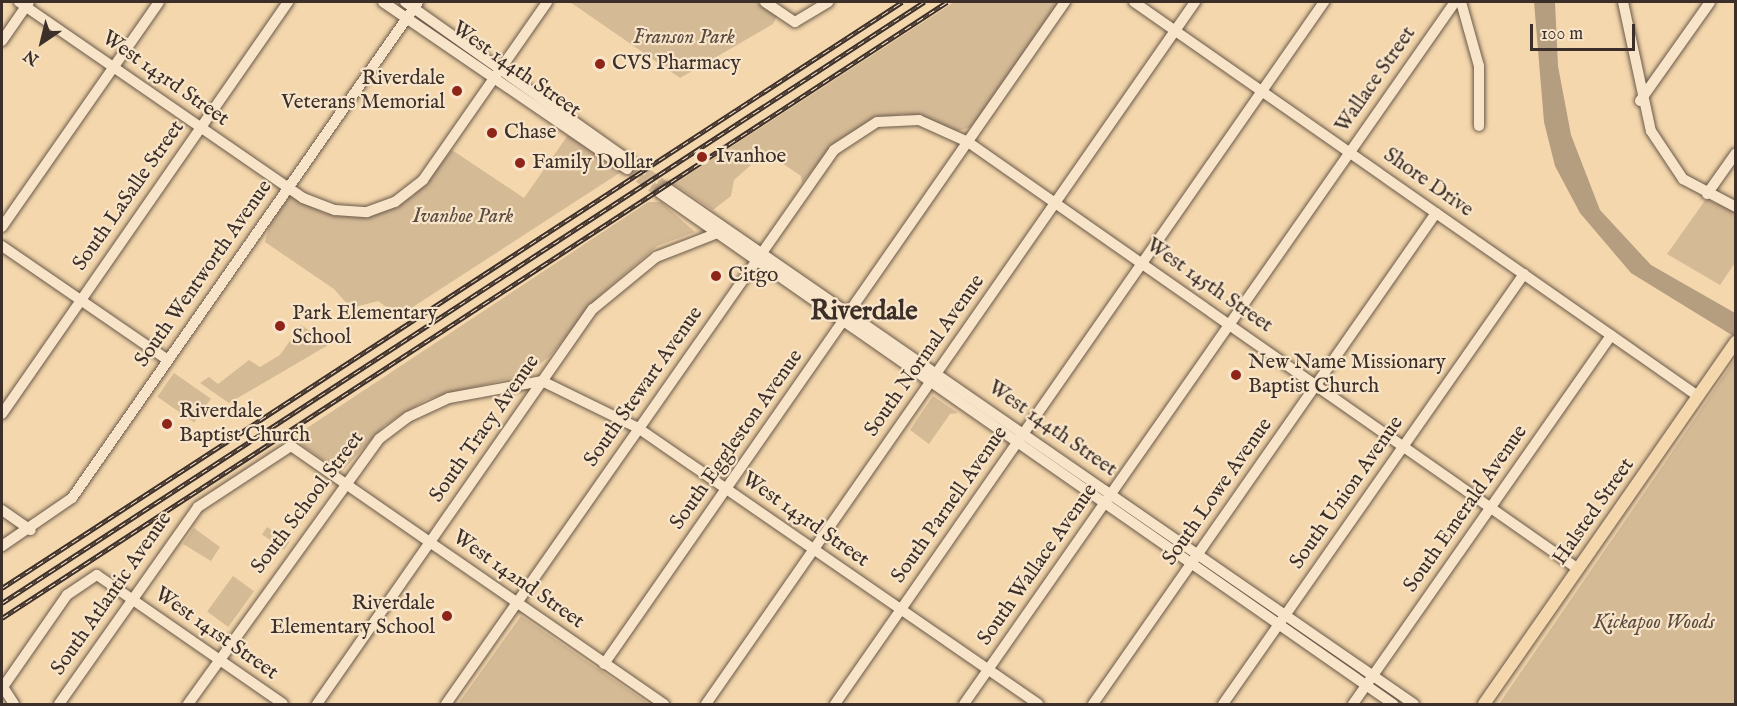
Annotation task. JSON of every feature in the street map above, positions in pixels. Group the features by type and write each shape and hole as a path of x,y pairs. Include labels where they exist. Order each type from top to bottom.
{"main road":[{"name":"Halsted Street","path":"1484,705 1736,342"}],"street":[{"path":"2,227 159,2"},
{"name":"South LaSalle Street","path":"2,414 288,2"},
{"name":"West 144th Street","path":"383,2 493,78 569,124 630,167"},
{"path":"288,188 335,210 367,212 395,202 423,180 547,2"},
{"path":"765,2 795,22 828,2"},
{"name":"South Eggleston Avenue","path":"604,663 1065,2"},
{"name":"Shore Drive","path":"1134,2 1698,396"},
{"name":"South Normal Avenue","path":"706,705 1195,2"},
{"name":"South Parnell Avenue","path":"835,705 1324,2"},
{"name":"Wallace Street","path":"1349,152 1455,2"},
{"path":"1461,2 1479,66 1479,126"},
{"path":"1623,2 1641,101 1664,154 1683,178 1707,194 1736,207"},
{"path":"1641,101 1710,2"},
{"path":"2,41 25,3"},
{"name":"West 143rd Street","path":"25,3 288,188"},
{"name":"West 144th Street","path":"412,4 501,67 569,124"},
{"name":"South Wentworth Avenue","path":"2,546 31,530 72,498 407,18 412,4"},
{"name":"West 145th Street","path":"896,120 919,120 968,142 1578,569"},
{"name":"South Stewart Avenue","path":"446,705 834,150 855,132 896,120"},
{"name":"South Wallace Avenue","path":"964,705 1349,152"},
{"path":"1707,194 1736,153"},
{"name":"West 144th Street","path":"759,256 732,230 663,190 715,232 759,256 846,316 937,372 1414,705"},
{"name":"South Lowe Avenue","path":"1093,705 1436,213"},
{"name":"South Tracy Avenue","path":"317,705 542,381 608,296 656,258 715,232 732,230"},
{"path":"2,246 168,360"},
{"name":"South Union Avenue","path":"1223,705 1524,274"},
{"name":"West 144th Street","path":"846,316 930,382 1393,705"},
{"name":"South Emerald Avenue","path":"1353,705 1611,335"},
{"name":"West 143rd Street","path":"542,381 638,428 1038,705"},
{"name":"South School Street","path":"188,705 343,482 379,439 420,410 468,391 542,381"},
{"name":"West 142nd Street","path":"198,507 291,446 664,705"},
{"name":"South Atlantic Avenue","path":"59,705 198,507"},
{"path":"2,510 31,530"},
{"name":"West 141st Street","path":"3,687 67,594 97,575 283,705"},
{"path":"3,687 14,705"}],"green space":[{"name":"Franson Park","path":"570,2 756,2 777,16 773,24 680,78"},
{"path":"954,2 1059,2 972,127 958,131 903,114 871,120 836,142 802,183 801,176 757,146 745,158 751,165 734,180 731,196 713,210 674,184"},
{"name":"Ivanhoe Park","path":"568,135 621,172 399,316 378,301 351,308 334,289 265,242 269,226 290,195 324,213 372,216 413,196 452,150 524,198"},
{"path":"1706,199 1735,212 1735,263 1720,285 1667,254"},
{"path":"648,202 661,202 695,232 657,246 599,296 550,356 527,374 427,399 385,425 341,472 292,438"},
{"path":"301,325 330,344 229,403 200,383 209,377 218,384 249,360 260,367 280,355"},
{"name":"Kickapoo Woods","path":"1735,359 1735,704 1499,704 1662,467"},
{"path":"174,373 211,399 194,423 157,397"},
{"path":"933,396 958,413 950,414 929,444 910,430"},
{"path":"267,527 289,542 284,550 262,534"},
{"path":"194,528 220,547 211,561 183,544"},
{"path":"233,576 254,591 228,627 207,612"},
{"path":"521,616 649,704 458,704"}],"shaded area":[{"path":"1534,2 1555,2 1558,66 1571,135 1600,210 1651,265 1735,313 1735,337 1631,273 1580,213 1555,166 1544,122"}],"tunnel":[{"path":"634,164 667,188"},
{"path":"627,169 660,193"}],"railway":[{"path":"2,588 902,2"},
{"path":"2,603 924,2"},
{"path":"2,618 947,2"}],"place":[{"name":"CVS Pharmacy","path":"600,64"},
{"name":"Riverdale Veterans Memorial","path":"457,91"},
{"name":"Chase","path":"492,133"},
{"name":"Ivanhoe","path":"702,157"},
{"name":"Family Dollar","path":"520,163"},
{"name":"Citgo","path":"716,276"},
{"name":"Park Elementary School","path":"280,326"},
{"name":"New Name Missionary Baptist Church","path":"1236,375"},
{"name":"Riverdale Baptist Church","path":"167,424"},
{"name":"Riverdale Elementary School","path":"447,616"}],"district":[{"name":"Riverdale","path":"864,313"}]}
